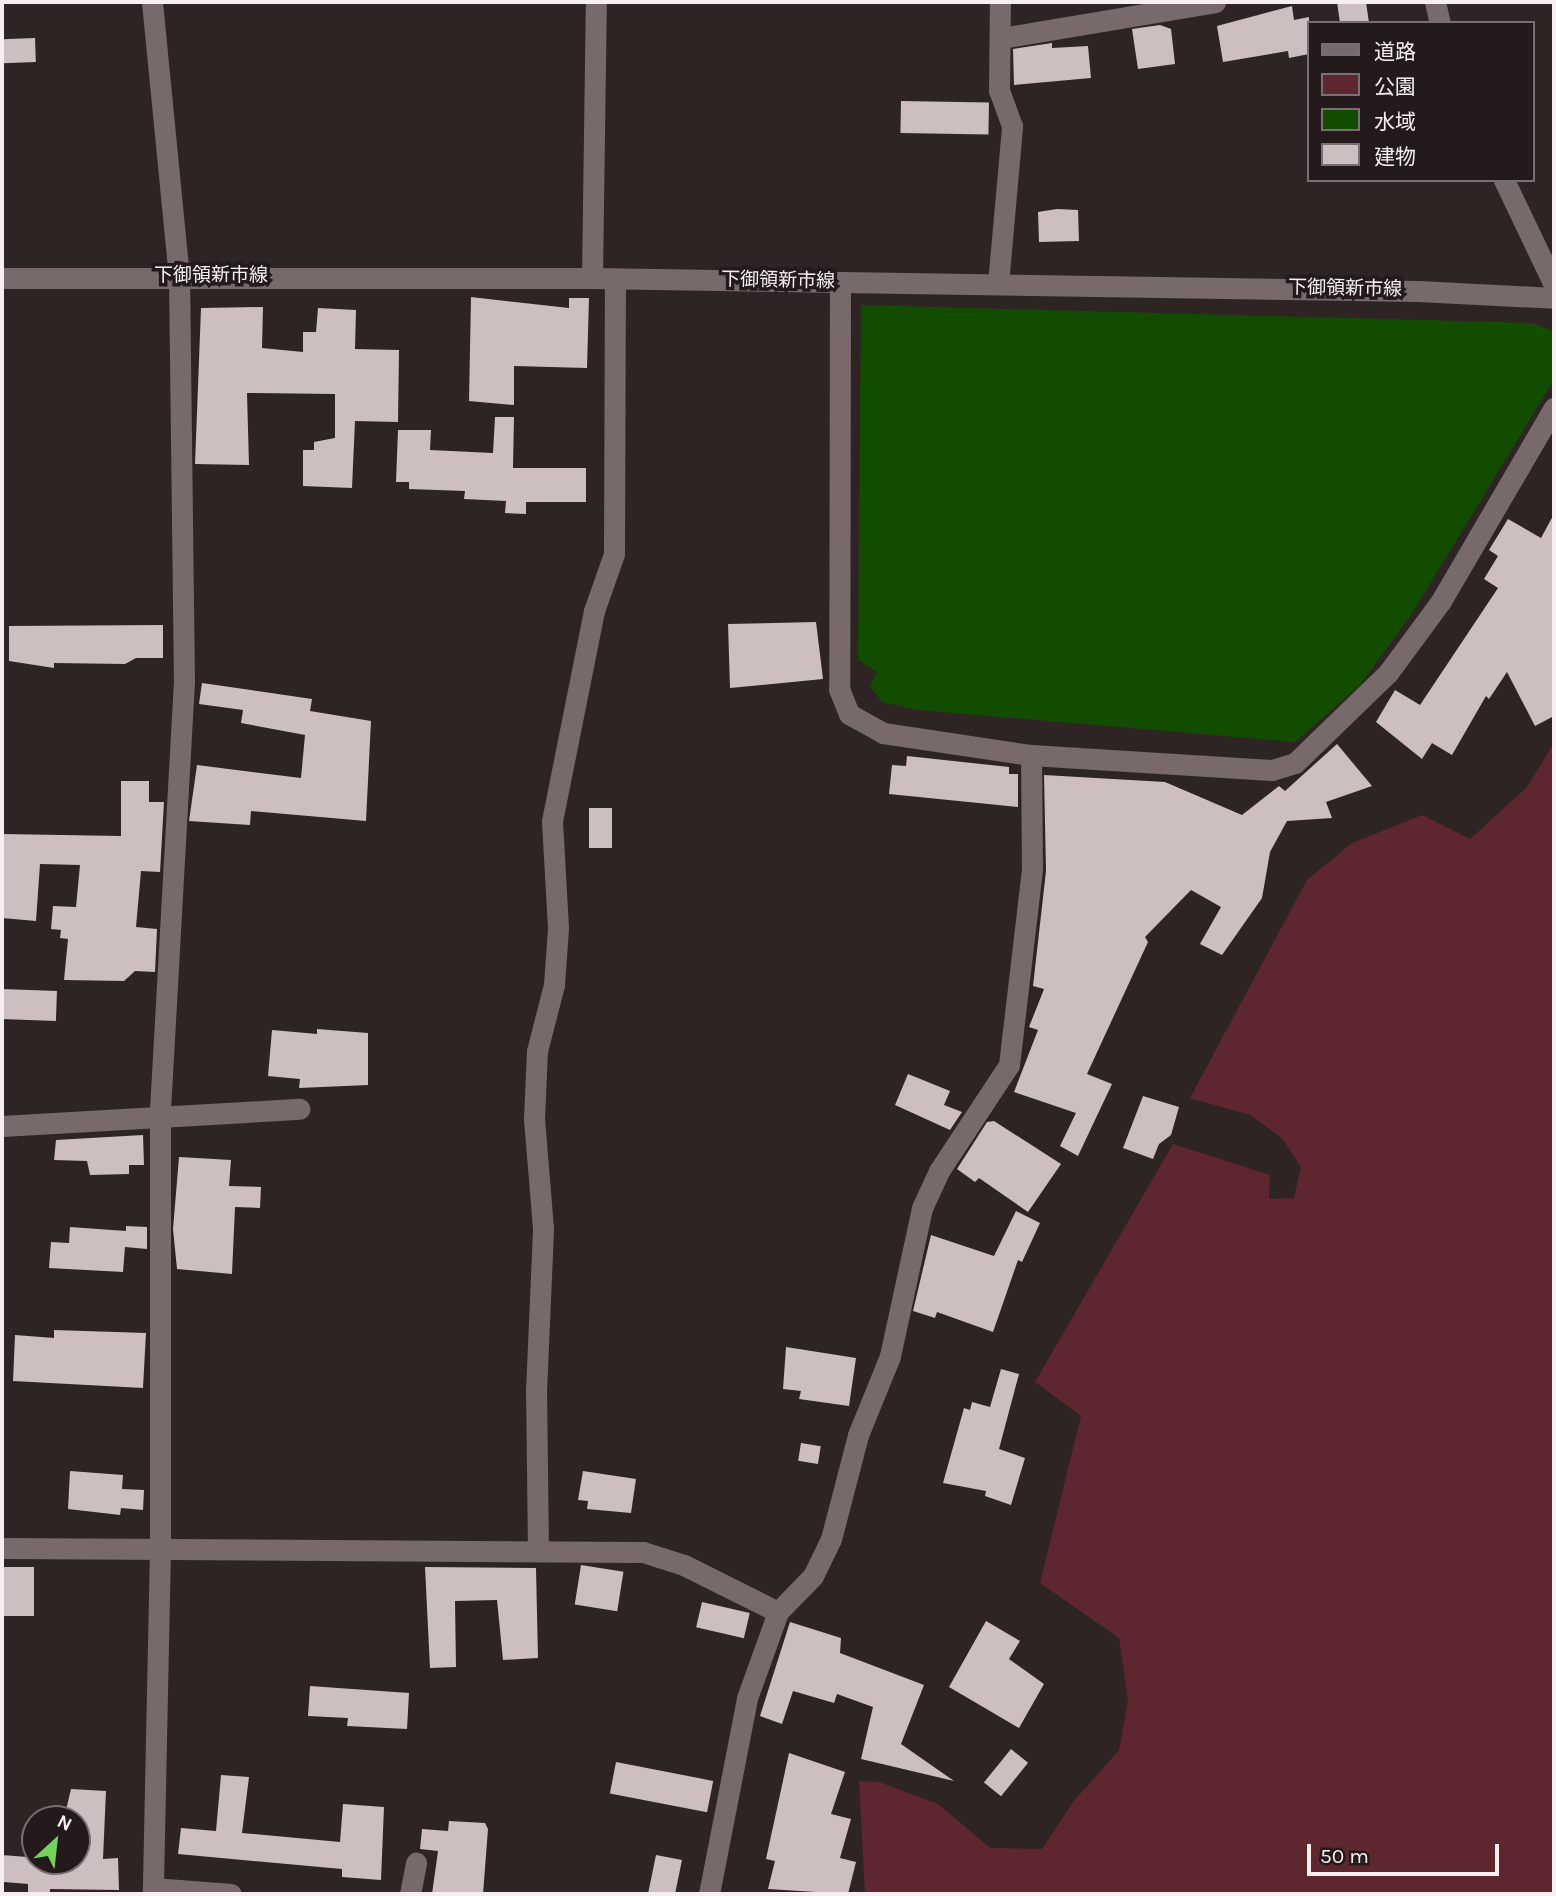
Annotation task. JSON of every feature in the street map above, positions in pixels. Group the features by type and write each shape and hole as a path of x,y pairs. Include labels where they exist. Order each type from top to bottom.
{"street":[{"path":"152,2 179,275 184,681 160,1115 160,1549 153,1891 231,1894"},
{"path":"592,278 596,2"},
{"path":"998,284 1012,126 999,91 1000,2"},
{"path":"1001,38 1215,2"},
{"path":"1435,2 1440,21"},
{"path":"1505,182 1554,285"},
{"name":"下御領新市線","path":"2,278 179,275 592,278 1418,290 1554,298"},
{"path":"538,1552 536,1391 543,1228 534,1119 537,1051 554,985 558,928 552,821 594,611 614,554 615,279"},
{"path":"840,282 839,689 849,714 883,733 1031,754 1272,770 1295,764 1388,673 1434,611 1554,408"},
{"path":"709,1894 747,1698 778,1612 813,1576 831,1539 858,1435 890,1356 922,1208 939,1171 1009,1065 1032,868 1031,754"},
{"path":"2,1125 300,1109"},
{"path":"2,1548 643,1552 684,1565 778,1612"},
{"path":"410,1894 416,1863"}],"green space":[{"path":"1554,743 1554,1894 865,1894 859,1781 879,1782 938,1804 990,1848 1042,1849 1073,1802 1119,1750 1128,1700 1119,1638 1040,1583 1081,1416 1035,1382 1173,1144 1270,1175 1269,1199 1294,1198 1301,1167 1282,1138 1250,1115 1190,1098 1307,880 1352,843 1422,815 1470,839 1527,787"}],"water":[{"path":"861,305 1532,323 1554,331 1554,380 1411,615 1360,685 1295,742 918,710 882,702 870,686 877,672 858,660"}],"building":[{"path":"1337,2 1366,2 1369,21 1340,21"},
{"path":"1292,6 1294,20 1309,17 1308,54 1289,58 1288,51 1223,62 1217,26"},
{"path":"1160,25 1171,29 1175,64 1138,69 1132,29"},
{"path":"35,38 36,62 3,63 2,39"},
{"path":"1052,43 1052,48 1088,46 1091,78 1014,85 1013,49"},
{"path":"901,101 989,103 988,135 900,133"},
{"path":"1078,210 1079,241 1039,242 1038,212"},
{"path":"471,297 569,308 569,298 589,298 587,368 514,366 514,405 469,401"},
{"path":"263,307 262,348 303,352 303,332 316,332 318,308 356,310 355,349 399,350 398,422 355,421 352,488 303,486 303,450 314,450 314,442 335,438 335,394 247,393 249,465 195,464 201,308"},
{"path":"495,417 514,417 513,468 586,468 586,502 526,502 526,514 505,513 506,501 464,499 465,491 409,489 409,482 396,482 398,430 431,430 430,450 493,453"},
{"path":"1554,514 1554,716 1535,726 1507,672 1489,699 1486,696 1452,755 1432,743 1422,759 1376,722 1395,690 1420,705 1498,588 1484,579 1498,556 1489,550 1508,519 1541,538"},
{"path":"816,622 823,679 730,688 728,624"},
{"path":"163,625 163,658 136,658 125,664 54,663 54,668 9,661 9,626"},
{"path":"202,683 312,699 310,711 371,721 366,821 251,811 250,825 189,821 197,765 301,778 305,735 241,723 243,710 199,704"},
{"path":"1337,744 1372,786 1326,802 1332,818 1287,821 1270,852 1262,898 1222,955 1200,944 1221,907 1191,890 1145,937 1148,942 1087,1074 1112,1084 1078,1156 1060,1146 1076,1113 1014,1092 1038,1030 1029,1027 1044,989 1033,986 1046,871 1044,775 1165,782 1242,815 1279,786 1285,791"},
{"path":"907,756 1009,767 1009,774 1018,774 1018,807 889,794 892,765 906,766"},
{"path":"121,781 149,781 149,802 164,802 160,872 141,871 136,927 157,929 155,972 135,971 124,981 64,980 68,939 60,938 61,930 51,929 53,906 76,907 80,865 40,864 36,921 2,918 2,834 121,836"},
{"path":"589,808 612,808 612,848 589,848"},
{"path":"2,989 57,991 56,1021 2,1019"},
{"path":"317,1029 368,1033 368,1085 299,1088 300,1079 268,1076 272,1030 317,1034"},
{"path":"908,1074 950,1091 944,1105 962,1112 950,1130 895,1105"},
{"path":"1143,1096 1179,1107 1171,1135 1159,1144 1153,1159 1123,1148"},
{"path":"994,1121 1061,1164 1028,1212 979,1178 975,1182 957,1169 987,1122"},
{"path":"143,1135 144,1165 129,1165 129,1174 90,1175 87,1161 54,1160 56,1140"},
{"path":"179,1157 231,1160 229,1186 261,1187 260,1208 235,1207 232,1274 177,1269 173,1229"},
{"path":"1016,1211 1040,1223 1022,1262 1018,1260 993,1332 937,1312 935,1318 913,1311 931,1235 994,1256"},
{"path":"126,1226 147,1227 147,1249 125,1247 123,1272 49,1268 51,1242 69,1243 70,1227 126,1231"},
{"path":"54,1330 146,1333 143,1388 13,1381 15,1335 54,1338"},
{"path":"786,1347 856,1358 849,1406 799,1399 801,1391 783,1389"},
{"path":"1001,1369 1019,1374 999,1449 1025,1458 1011,1505 985,1496 986,1491 943,1483 964,1408 970,1410 972,1402 990,1407"},
{"path":"801,1443 821,1446 818,1464 798,1461"},
{"path":"70,1471 123,1475 122,1489 144,1490 143,1510 121,1508 120,1515 68,1509"},
{"path":"583,1471 636,1479 631,1513 587,1509 588,1501 578,1500"},
{"path":"581,1565 623,1572 617,1611 575,1605"},
{"path":"2,1567 34,1567 34,1616 2,1616"},
{"path":"425,1567 536,1568 538,1658 503,1660 497,1600 455,1601 456,1667 430,1668"},
{"path":"702,1602 750,1613 744,1638 696,1627"},
{"path":"986,1621 1020,1641 1009,1659 1044,1684 1019,1728 949,1687"},
{"path":"790,1622 841,1638 840,1653 924,1685 901,1744 954,1781 861,1759 873,1707 837,1694 834,1703 793,1691 782,1724 760,1716"},
{"path":"310,1686 409,1693 407,1729 347,1726 348,1718 308,1716"},
{"path":"1011,1749 1028,1763 1001,1796 984,1782"},
{"path":"789,1753 845,1772 831,1814 851,1819 840,1858 856,1862 848,1894 768,1889 775,1861 766,1859"},
{"path":"616,1762 713,1781 707,1812 610,1793"},
{"path":"221,1775 249,1777 242,1833 340,1842 343,1804 384,1807 381,1880 342,1877 342,1869 178,1854 181,1828 216,1831"},
{"path":"71,1789 106,1791 103,1859 118,1858 119,1890 50,1889 50,1894 28,1894 28,1884 4,1882 2,1855 21,1857 21,1875 91,1875 91,1805 67,1805"},
{"path":"449,1821 485,1823 488,1829 483,1894 432,1894 438,1851 420,1849 422,1829 448,1831"},
{"path":"656,1855 682,1860 675,1894 648,1894"}]}
